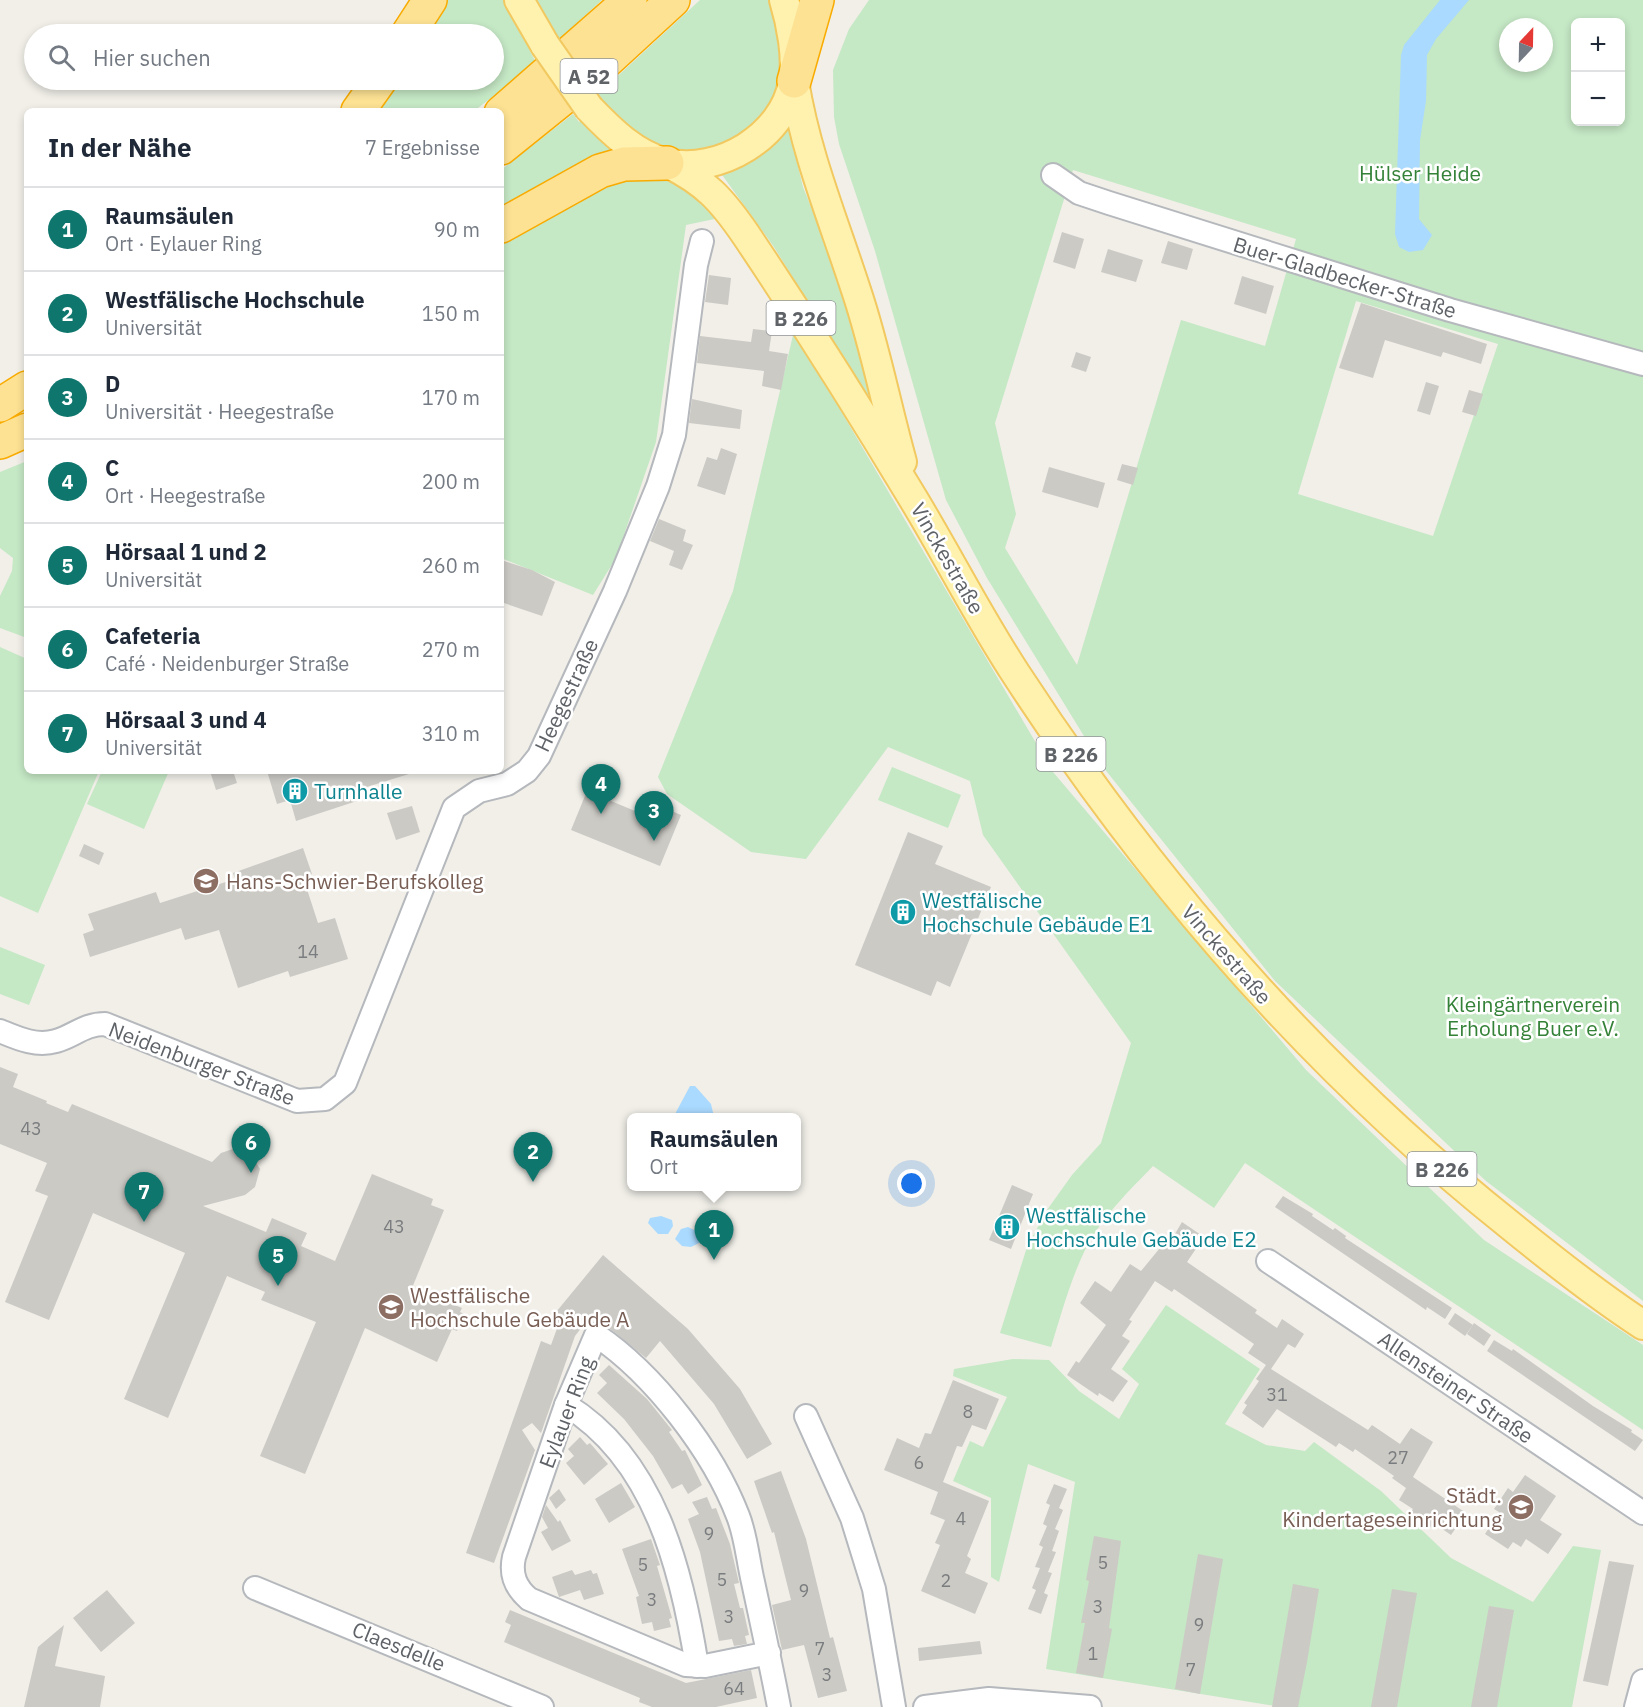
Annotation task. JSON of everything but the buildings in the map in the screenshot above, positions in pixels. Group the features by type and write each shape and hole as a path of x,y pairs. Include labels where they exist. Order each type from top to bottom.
{"highway":[{"path":"414,24 430,0"},
{"name":"A 52","path":"504,110 630,0"},
{"name":"A 52","path":"504,146 588,78 673,0"},
{"path":"794,81 817,0"},
{"path":"360,108 373,90"},
{"path":"504,224 600,171 624,165 668,163"},
{"path":"0,405 24,390"},
{"path":"0,410 24,399"},
{"path":"0,442 24,431"},
{"path":"0,447 24,439"}],"main road":[{"name":"B 226","path":"519,0 545,45 589,108 617,136 636,150 668,163"},
{"name":"B 226","path":"784,0 793,53 794,81"},
{"path":"668,163 716,161 744,149 771,126 785,103 794,81"},
{"name":"Vinckestraße","path":"794,81 801,123 813,166 867,326 911,495"},
{"name":"Vinckestraße","path":"668,163 705,184 725,205 787,296 911,495 1015,673 1112,812 1197,921 1251,984 1340,1075 1410,1142 1569,1273 1643,1325"}],"street":[{"name":"Buer-Gladbecker-Straße","path":"1053,175 1079,193 1120,207 1439,307 1643,364"},
{"name":"Heegestraße","path":"336,1093 351,1071 454,808 479,791 507,784 527,771 539,756 615,591 658,486 674,435 696,265 702,242"},
{"name":"Neidenburger Straße","path":"0,1031 23,1040 46,1043 56,1041 83,1027 105,1024 297,1101 325,1099 336,1093"},
{"name":"Allensteiner Straße","path":"1268,1261 1643,1513"},
{"name":"Eylauer Ring","path":"769,1653 697,1666 687,1665 529,1599 519,1590 511,1568 566,1405 597,1335 639,1369 674,1409 717,1472 738,1517 769,1653 779,1707"},
{"path":"566,1405 586,1417 610,1441 630,1468 657,1514 677,1567 697,1666"},
{"path":"806,1416 852,1518 874,1589 894,1707"},
{"name":"Claesdelle","path":"255,1588 542,1707"},
{"path":"1636,1707 1643,1681"},
{"path":"925,1707 989,1699 1090,1707"}],"green space":[{"path":"437,0 506,0 536,63 504,88 504,24 423,24"},
{"path":"531,0 602,0 557,41"},
{"path":"700,0 771,0 780,25 781,82 766,115 736,141 693,153 646,145 595,97"},
{"path":"869,0 1643,0 1643,1301 1486,1181 1275,981 1103,767 987,578 946,500 875,251 839,144 834,117 833,70 849,29","holes":["1073,170 1296,239 1265,346 1181,320 1077,665 1005,548 1016,514 995,423","1356,301 1498,344 1433,536 1298,494"]},
{"path":"382,90 501,90 478,108 370,108"},
{"path":"573,114 579,122 582,119 622,154 504,215 504,168"},
{"path":"787,120 803,187 837,272 857,337 869,395 866,396 774,247 720,172"},
{"path":"621,175 683,180 724,217 686,225 656,442 616,558 593,595 504,559 504,236"},
{"path":"794,331 1053,772 1306,1070 1484,1240 1643,1345 1643,1430 1245,1163 1214,1208 1153,1166 1116,1206 1091,1238 1066,1298 1051,1347 1000,1333 1027,1247 1047,1210 1072,1175 1101,1143 1131,1043 983,835 970,781 888,747 806,859 751,852 667,794 658,777 733,591"},
{"path":"24,462 24,637 0,628 0,596 12,571 13,558 0,548 0,472"},
{"path":"0,647 24,658 24,774 98,774 38,913 0,896"},
{"path":"892,767 961,795 948,828 878,800"},
{"path":"101,774 168,774 144,829 87,804"},
{"path":"0,947 45,965 29,1005 0,994"},
{"path":"1166,1305 1260,1369 1225,1424 1266,1445 1305,1451 1314,1442 1381,1491 1451,1558 1533,1602 1573,1546 1601,1550 1572,1707 1282,1707 1046,1669 1075,1482 1028,1464 999,1582 991,1577 991,1498 953,1481 970,1441 983,1447 1007,1397 953,1376 954,1369 1013,1359 1049,1360 1079,1391 1119,1419 1139,1384 1122,1369"}],"water":[{"path":"1440,0 1469,0 1436,39 1427,55 1426,101 1420,140 1419,219 1432,235 1423,250 1409,252 1399,247 1395,234 1401,55 1404,45"},
{"path":"690,1086 695,1086 711,1104 713,1113 676,1113"},
{"path":"661,1216 672,1220 673,1226 668,1234 658,1234 648,1223 650,1218"},
{"path":"688,1227 702,1234 701,1242 691,1247 682,1246 675,1239 681,1229"}],"place":[{"name":"Turnhalle","path":"295,791"},
{"name":"C","path":"601,814"},
{"name":"D","path":"654,841"},
{"name":"Hans-Schwier-Berufskolleg","path":"206,881"},
{"name":"Westfälische Hochschule Gebäude E1","path":"903,912"},
{"name":"Cafeteria","path":"251,1173"},
{"name":"Westfälische Hochschule","path":"533,1182"},
{"name":"Hörsaal 3 und 4","path":"144,1222"},
{"name":"Westfälische Hochschule Gebäude E2","path":"1007,1227"},
{"name":"Raumsäulen","path":"714,1260"},
{"name":"Hörsaal 1 und 2","path":"278,1286"},
{"name":"Westfälische Hochschule Gebäude A","path":"391,1307"},
{"name":"Städt. Kindertageseinrichtung","path":"1521,1507"}],"park label":[{"name":"Hülser Heide","path":"1420,173"},
{"name":"Kleingärtnerverein Erholung Buer e.V.","path":"1533,1016"}]}
